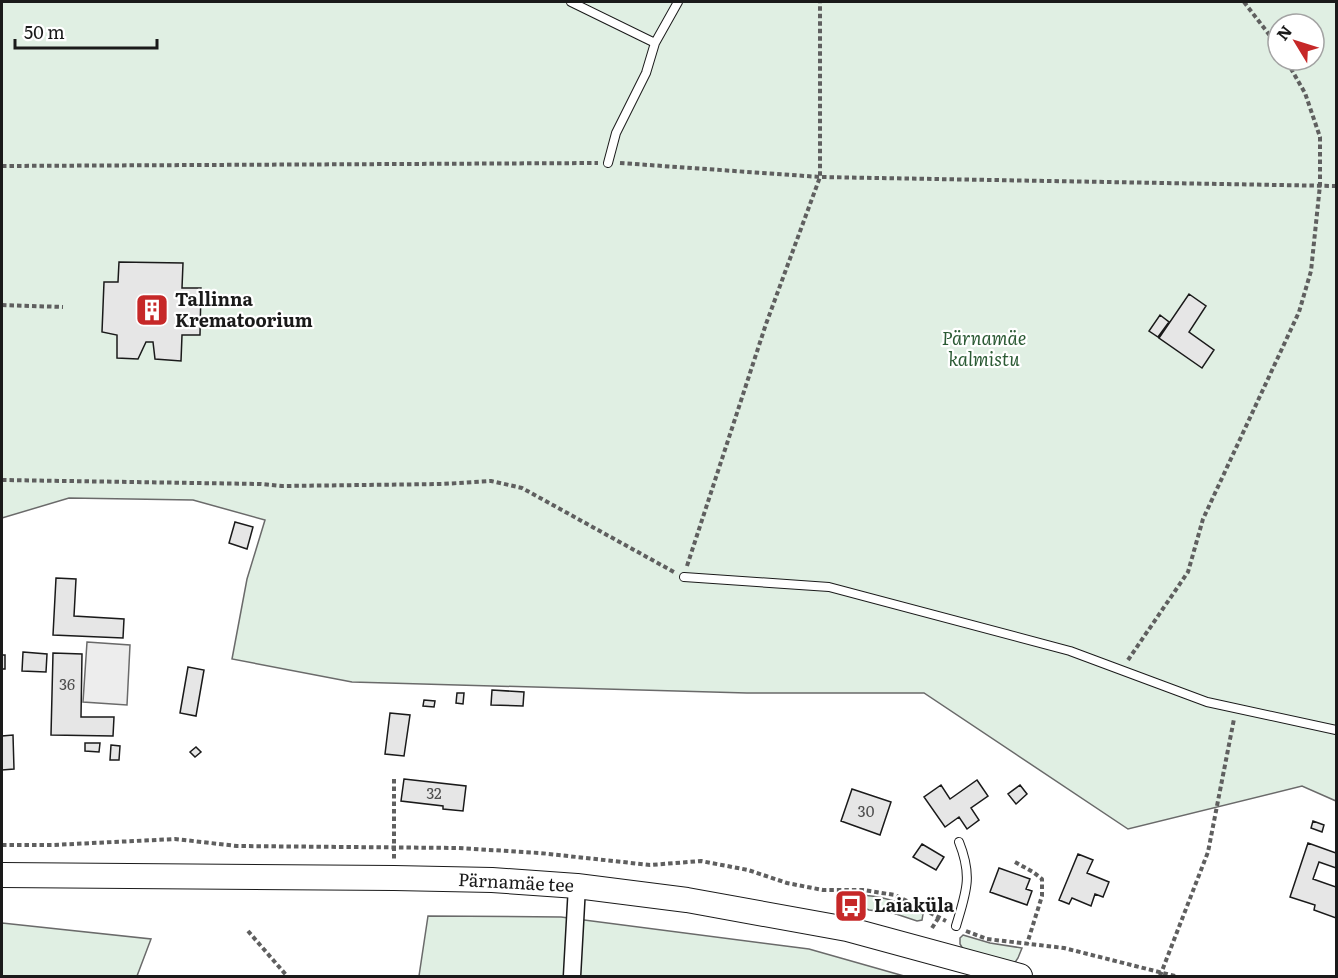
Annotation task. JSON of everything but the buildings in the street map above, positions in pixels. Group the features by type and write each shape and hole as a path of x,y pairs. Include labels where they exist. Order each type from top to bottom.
{"main road":[{"name":"Pärnamäe tee","path":"2,875 394,878 492,880 577,886 687,900 847,928 1020,976"}],"street":[{"path":"572,976 577,886"}],"lane":[{"path":"571,2 655,43"},
{"path":"608,163 616,133 646,73 655,43 678,2"},
{"path":"684,577 829,587 1070,651 1207,702 1336,730"},
{"path":"956,926 968,882 967,862 959,842"}],"path":[{"path":"2,480 250,483 282,486 491,482 522,488 684,577 766,324 820,177 820,2"},
{"path":"1244,2 1266,30"},
{"path":"1122,670 1188,572 1203,519 1299,312 1311,270 1320,185 1320,137 1305,93 1293,72"},
{"path":"2,166 608,163 820,177 1336,186"},
{"path":"2,304 63,307"},
{"path":"1160,976 1208,852 1236,708"},
{"path":"394,779 394,878"},
{"path":"1015,862 1042,879 1042,896 1028,944"},
{"path":"932,928 939,917"},
{"path":"248,931 287,976"}],"green space":[{"name":"Pärnamäe kalmistu","path":"2,2 1336,2 1336,801 1302,786 1128,829 924,693 747,693 352,682 232,659 247,579 265,520 193,500 69,498 2,518"},
{"path":"855,895 874,896 899,903 923,914 922,920 917,921 893,913 869,910 862,907 862,902 858,899 845,898"},
{"path":"428,916 561,917 809,949 904,976 419,976"},
{"path":"2,923 151,939 137,976 2,976"},
{"path":"963,935 990,943 1022,948 1014,964 963,949 960,938"}],"shaded area":[{"path":"87,642 130,645 127,705 83,702"}],"place":[{"name":"Tallinna Krematoorium","path":"152,310"},
{"name":"Laiaküla","path":"851,906"}]}
